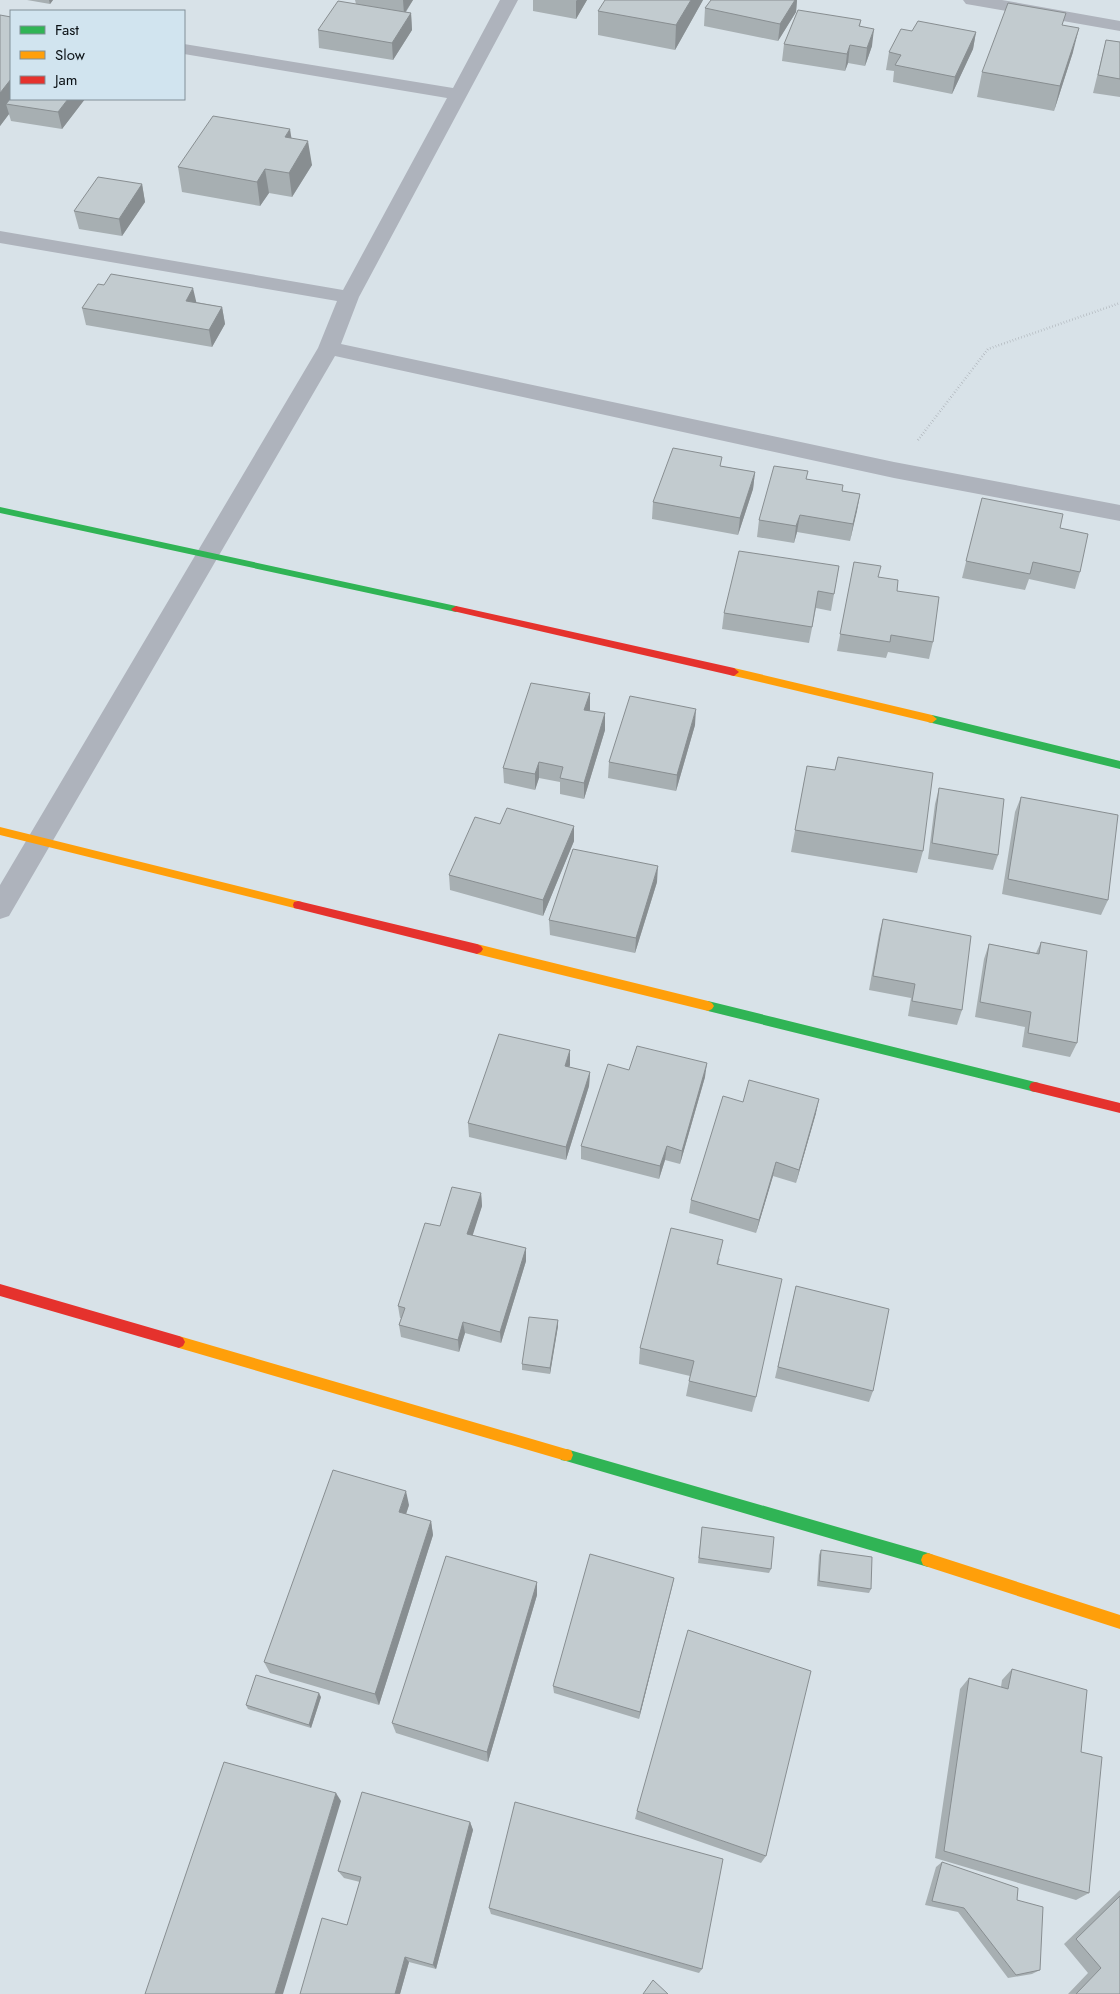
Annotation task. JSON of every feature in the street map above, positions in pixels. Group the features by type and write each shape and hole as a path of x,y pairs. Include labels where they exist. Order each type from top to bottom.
{"street":[{"path":"0,908 329,348 349,297 509,0"},
{"path":"972,0 1120,26"},
{"path":"185,49 458,94"},
{"path":"0,237 349,297"},
{"path":"329,348 894,470 1120,513"},
{"path":"0,510 208,553 858,700 1120,765"},
{"path":"0,831 1120,1108"},
{"path":"0,1290 963,1570 1120,1622"}],"path":[{"path":"894,470 988,349 1120,303"}],"building":[{"path":"605,0 691,0 676,25 598,11"},
{"path":"711,0 795,0 780,24 705,8"},
{"path":"338,1 411,13 392,43 318,30"},
{"path":"1008,3 1066,13 1062,25 1079,28 1060,86 982,72"},
{"path":"798,10 861,20 859,26 874,29 867,48 850,45 847,54 784,44"},
{"path":"0,15 10,17 10,80 0,93"},
{"path":"918,21 976,32 955,77 895,65 901,55 889,52 901,29 912,31"},
{"path":"1106,40 1120,42 1120,79 1098,75"},
{"path":"10,99 67,100 58,112 6,104"},
{"path":"213,116 290,129 285,137 308,141 289,173 265,169 257,182 178,167"},
{"path":"98,177 142,184 119,219 74,211"},
{"path":"111,274 193,288 186,301 222,307 209,330 82,308 98,284 104,285"},
{"path":"673,448 722,457 720,466 755,472 740,518 653,502"},
{"path":"774,466 808,471 806,479 843,485 842,491 860,494 853,524 800,515 796,526 759,520"},
{"path":"982,498 1063,514 1060,528 1088,534 1080,572 1033,562 1030,574 966,561"},
{"path":"739,551 839,566 834,594 818,591 812,627 724,613"},
{"path":"854,562 881,566 878,577 898,580 897,591 939,597 933,642 891,635 890,642 840,634"},
{"path":"531,683 590,693 584,710 605,713 584,783 560,778 563,767 539,762 535,774 503,768"},
{"path":"630,696 696,709 677,775 609,762"},
{"path":"838,757 933,773 923,851 795,830 807,766 835,770"},
{"path":"939,788 1004,799 998,855 932,843"},
{"path":"1021,797 1118,815 1108,900 1008,879"},
{"path":"507,808 574,826 543,900 449,875 475,817 500,824"},
{"path":"573,849 658,866 636,938 549,920"},
{"path":"883,919 971,936 962,1010 912,1001 915,984 873,976"},
{"path":"1041,942 1087,951 1077,1043 1028,1033 1031,1012 980,1002 989,944 1039,954"},
{"path":"499,1034 570,1050 565,1066 590,1072 566,1147 468,1123"},
{"path":"637,1046 707,1063 682,1151 667,1146 660,1166 581,1146 608,1064 629,1070"},
{"path":"749,1080 819,1099 799,1170 776,1162 759,1220 691,1200 723,1096 743,1102"},
{"path":"452,1187 481,1193 467,1234 526,1248 500,1332 463,1322 458,1340 399,1325 405,1308 398,1306 425,1223 440,1226"},
{"path":"671,1228 723,1240 717,1264 782,1279 756,1397 689,1381 694,1361 640,1348"},
{"path":"796,1286 889,1309 873,1391 778,1367"},
{"path":"529,1317 558,1320 550,1368 522,1364"},
{"path":"333,1470 406,1491 399,1512 431,1521 375,1694 264,1662"},
{"path":"702,1527 774,1537 771,1569 699,1558"},
{"path":"821,1550 872,1557 871,1589 819,1581"},
{"path":"590,1554 674,1578 640,1712 553,1686"},
{"path":"446,1556 537,1582 487,1752 392,1723"},
{"path":"688,1630 811,1671 766,1856 637,1811"},
{"path":"1012,1669 1087,1690 1081,1752 1102,1757 1089,1893 944,1851 969,1678 1008,1689"},
{"path":"256,1675 319,1693 309,1725 246,1705"},
{"path":"224,1762 336,1793 275,1994 145,1994"},
{"path":"362,1792 470,1822 433,1965 405,1957 395,1994 300,1994 322,1918 347,1925 361,1877 338,1871"},
{"path":"515,1802 723,1859 702,1969 489,1908"},
{"path":"942,1862 1018,1888 1017,1900 1043,1907 1040,1970 1016,1975 964,1908 932,1901"},
{"path":"1120,1896 1120,1994 1076,1994 1101,1968 1076,1939"},
{"path":"653,1980 668,1994 643,1994"}],"traffic: fast":[{"path":"0,510 456,609"},
{"path":"932,719 1120,765"},
{"path":"708,1006 1035,1087"},
{"path":"566,1455 928,1560"}],"traffic: slow":[{"path":"734,672 932,719"},
{"path":"0,831 298,905"},
{"path":"477,949 708,1006"},
{"path":"179,1342 566,1455"},
{"path":"928,1560 1120,1622"}],"traffic: jam":[{"path":"456,609 734,672"},
{"path":"298,905 477,949"},
{"path":"1035,1087 1120,1108"},
{"path":"0,1290 179,1342"}]}
